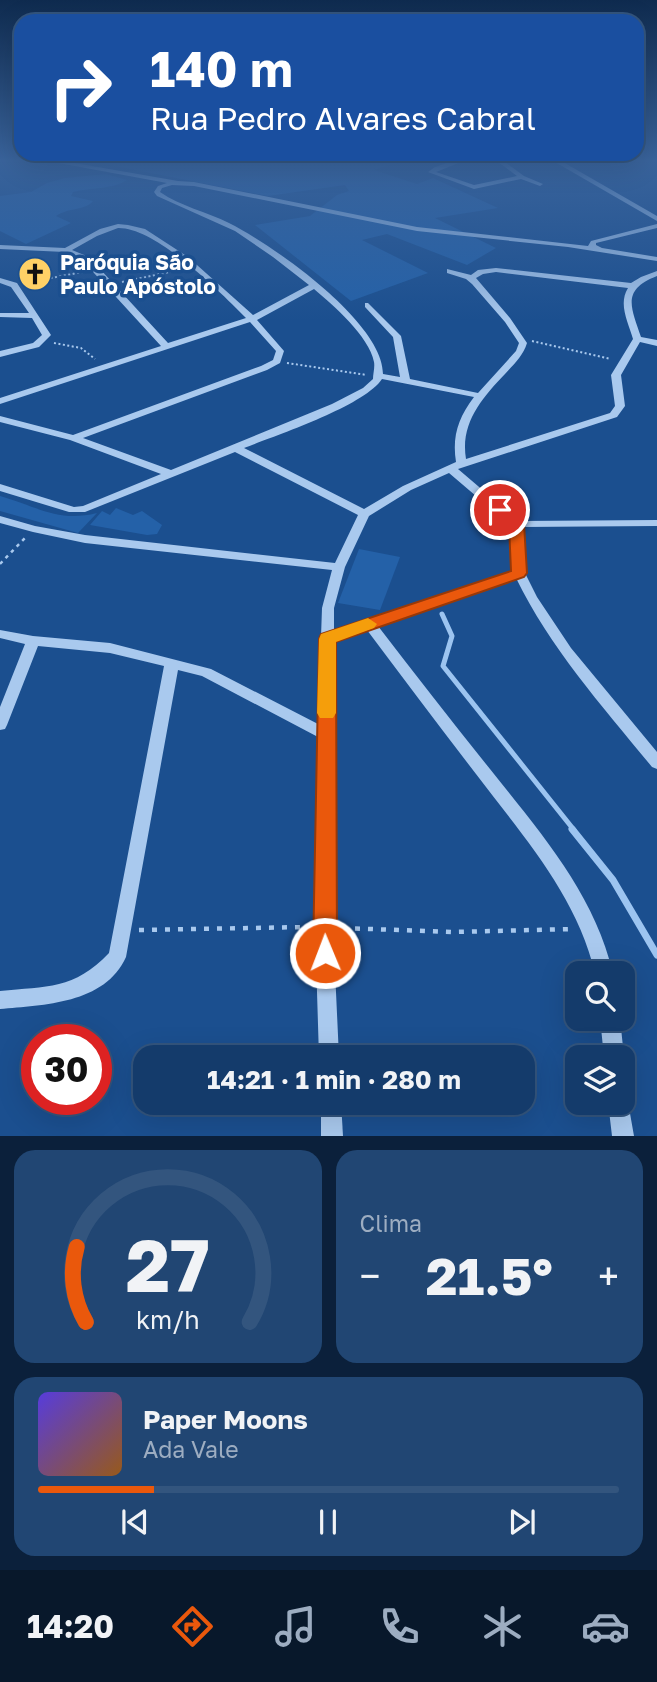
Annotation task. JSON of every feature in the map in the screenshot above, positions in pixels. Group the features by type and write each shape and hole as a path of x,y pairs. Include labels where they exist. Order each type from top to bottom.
{"street":[{"path":"205,215 239,231 334,302 368,337 379,376"},
{"path":"348,215 417,229 568,245 657,259"},
{"path":"66,250 112,228 127,226 159,239 252,318 280,351 277,361 252,373 74,438"},
{"path":"568,245 657,226"},
{"path":"596,241 592,246 602,251"},
{"path":"0,247 66,250 74,253 97,269 167,347"},
{"path":"471,278 481,272 496,270 633,286"},
{"path":"450,271 471,278 522,339 520,352 467,412 459,428 458,452 462,464"},
{"path":"637,339 625,297 633,286 657,273"},
{"path":"0,280 14,285 47,335 44,341 29,348 0,354"},
{"path":"0,401 252,318 314,286"},
{"path":"368,304 397,336 406,382"},
{"path":"0,315 35,316"},
{"path":"637,339 657,343"},
{"path":"329,1045 324,927 327,639 328,608 338,567 364,514 407,488 450,468 614,415 620,406 616,375 637,339"},
{"path":"379,376 481,396"},
{"path":"0,487 73,510 88,508 237,449 343,403 366,390 379,376"},
{"path":"0,419 74,438 171,474"},
{"path":"237,449 364,514"},
{"path":"450,468 516,524 657,523"},
{"path":"0,519 33,529 85,539 338,567"},
{"path":"516,524 519,573 566,651 657,763"},
{"path":"327,639 519,573"},
{"path":"369,624 564,880 590,929 603,961"},
{"path":"0,634 110,648 206,671 326,735"},
{"path":"0,725 33,640"},
{"path":"0,1000 71,991 88,986 103,975 117,957 172,663"},
{"path":"331,1115 332,1136"},
{"path":"620,1115 623,1136"}],"path":[{"path":"112,285 194,267"},
{"path":"14,285 97,269"},
{"path":"522,339 623,362"},
{"path":"44,341 81,348 105,367"},
{"path":"277,361 379,376"},
{"path":"0,564 33,529"},
{"path":"124,930 324,927 453,932 590,929"}],"shaded area":[{"path":"0,215 58,215 56,216 71,223 26,244 0,231"},
{"path":"454,215 435,218 496,248 467,265 387,234 362,240 428,273 351,301 255,225 310,216"},
{"path":"0,496 59,515 83,516 97,513 78,533 0,511"},
{"path":"116,508 133,515 142,511 162,525 157,534 147,535 90,525 102,511 110,515"},
{"path":"359,549 400,557 380,610 338,603"}],"waterway":[{"path":"442,614 452,636 443,666 574,830"},
{"path":"572,829 613,880 657,955"}],"slow traffic":[{"path":"327,713 327,639 368,624"}],"place":[{"name":"Paróquia São Paulo Apóstolo","path":"35,274"}],"route":[{"path":"325,953 327,639 519,573 516,524 500,510"}]}
